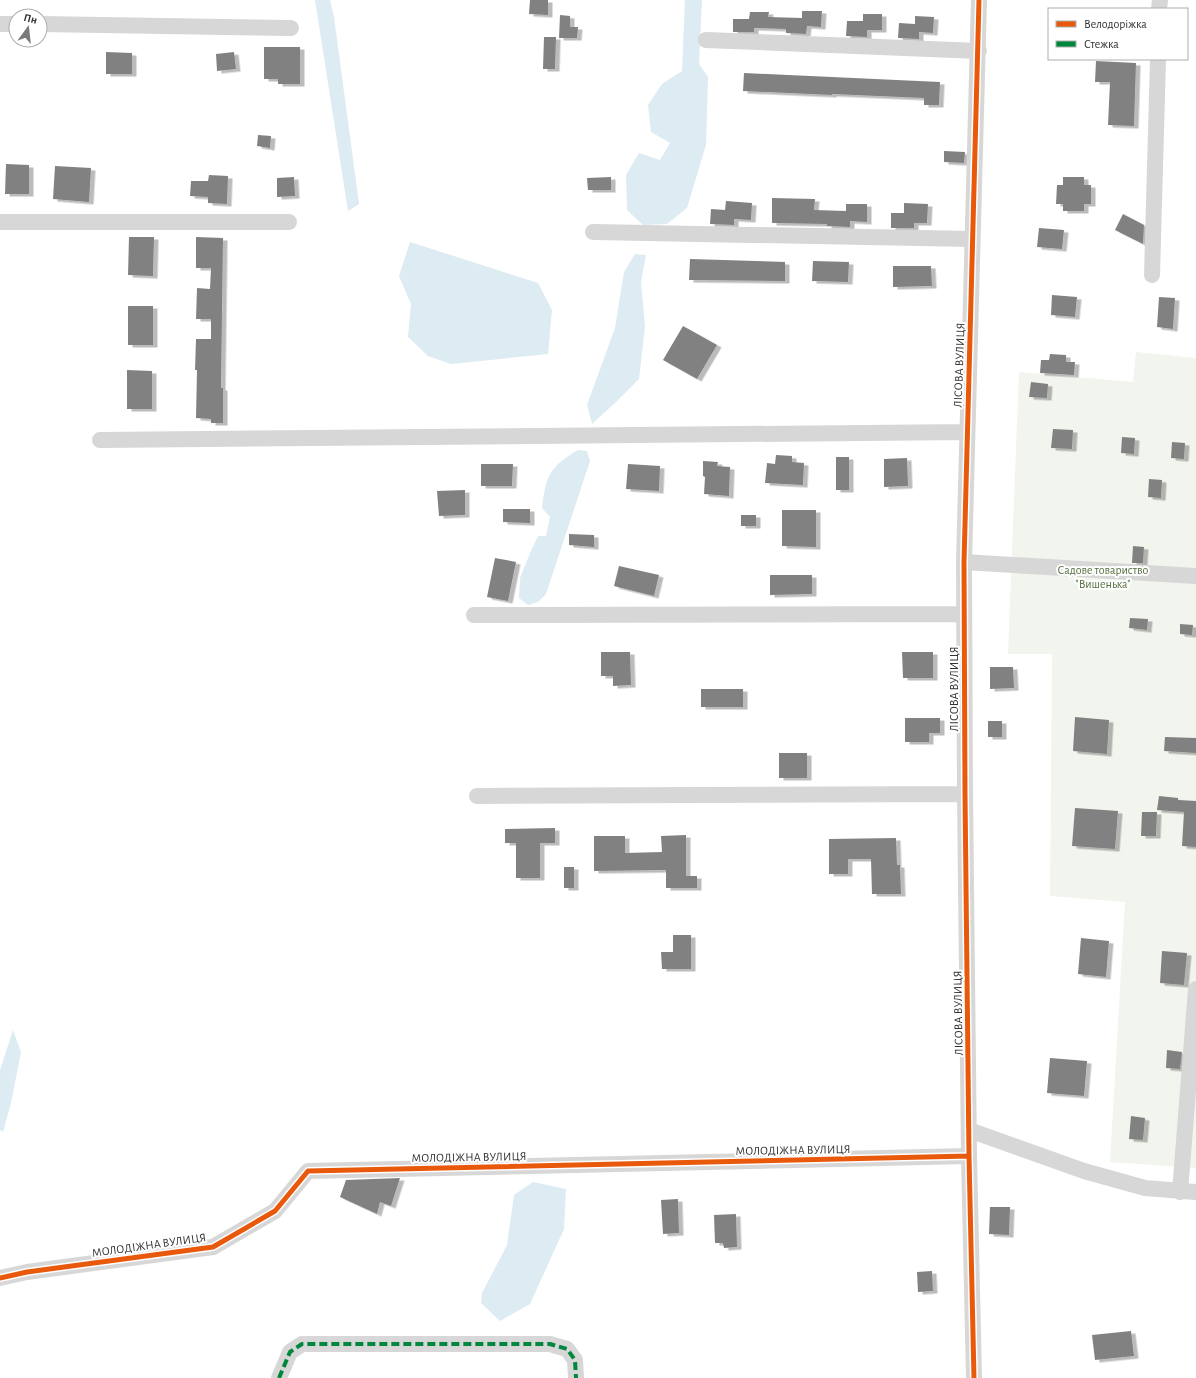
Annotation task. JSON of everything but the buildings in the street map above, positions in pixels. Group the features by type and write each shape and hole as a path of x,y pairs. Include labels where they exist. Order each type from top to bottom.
{"street":[{"name":"ЛІСОВА ВУЛИЦЯ","path":"974,1378 969,1156 964,562 972,239 979,51 979,0"},
{"path":"48,24 291,28"},
{"path":"706,40 979,51"},
{"path":"1152,275 1158,60"},
{"path":"0,222 289,222"},
{"path":"593,232 972,239"},
{"path":"100,440 967,432"},
{"path":"964,562 1196,576"},
{"path":"474,615 964,614"},
{"path":"477,796 965,794"},
{"path":"1180,1192 1196,989"},
{"path":"969,1130 1084,1170 1145,1188 1180,1192 1196,1192"},
{"name":"МОЛОДІЖНА ВУЛИЦЯ","path":"0,1278 27,1272 213,1247 275,1211 308,1171 969,1156"},
{"path":"279,1378 290,1352 302,1344 550,1344 567,1349 575,1360 576,1378"}],"green space":[{"name":"Садове товариство \"Вишенька\"","path":"1136,352 1196,358 1196,1168 1110,1162 1125,902 1050,896 1052,654 1008,654 1019,372 1133,382"}],"shaded area":[{"path":"315,0 330,0 334,17 359,204 348,211"},
{"path":"685,0 702,0 699,64 708,77 706,145 687,208 667,224 643,225 627,210 626,175 639,153 660,160 670,143 651,132 648,105 662,84 682,71"},
{"path":"410,242 538,283 552,310 548,354 451,364 428,356 408,337 411,304 399,276"},
{"path":"635,254 646,255 641,282 645,326 639,379 592,424 587,405 615,328 624,272"},
{"path":"578,450 587,451 590,461 546,594 538,602 528,605 519,598 520,578 538,536 546,536 550,517 542,508 545,488 555,467"},
{"path":"13,1030 21,1052 11,1103 3,1132 0,1130 0,1070"},
{"path":"533,1182 566,1189 564,1229 530,1304 500,1321 481,1303 482,1293 507,1245 514,1195"}],"marked path":[{"path":"279,1378 290,1352 302,1344 550,1344 567,1349 575,1360 576,1378"}],"cycle path":[{"path":"974,1378 969,1156 964,562 979,0"},
{"path":"0,1278 27,1272 213,1247 275,1211 308,1171 969,1156"}]}
